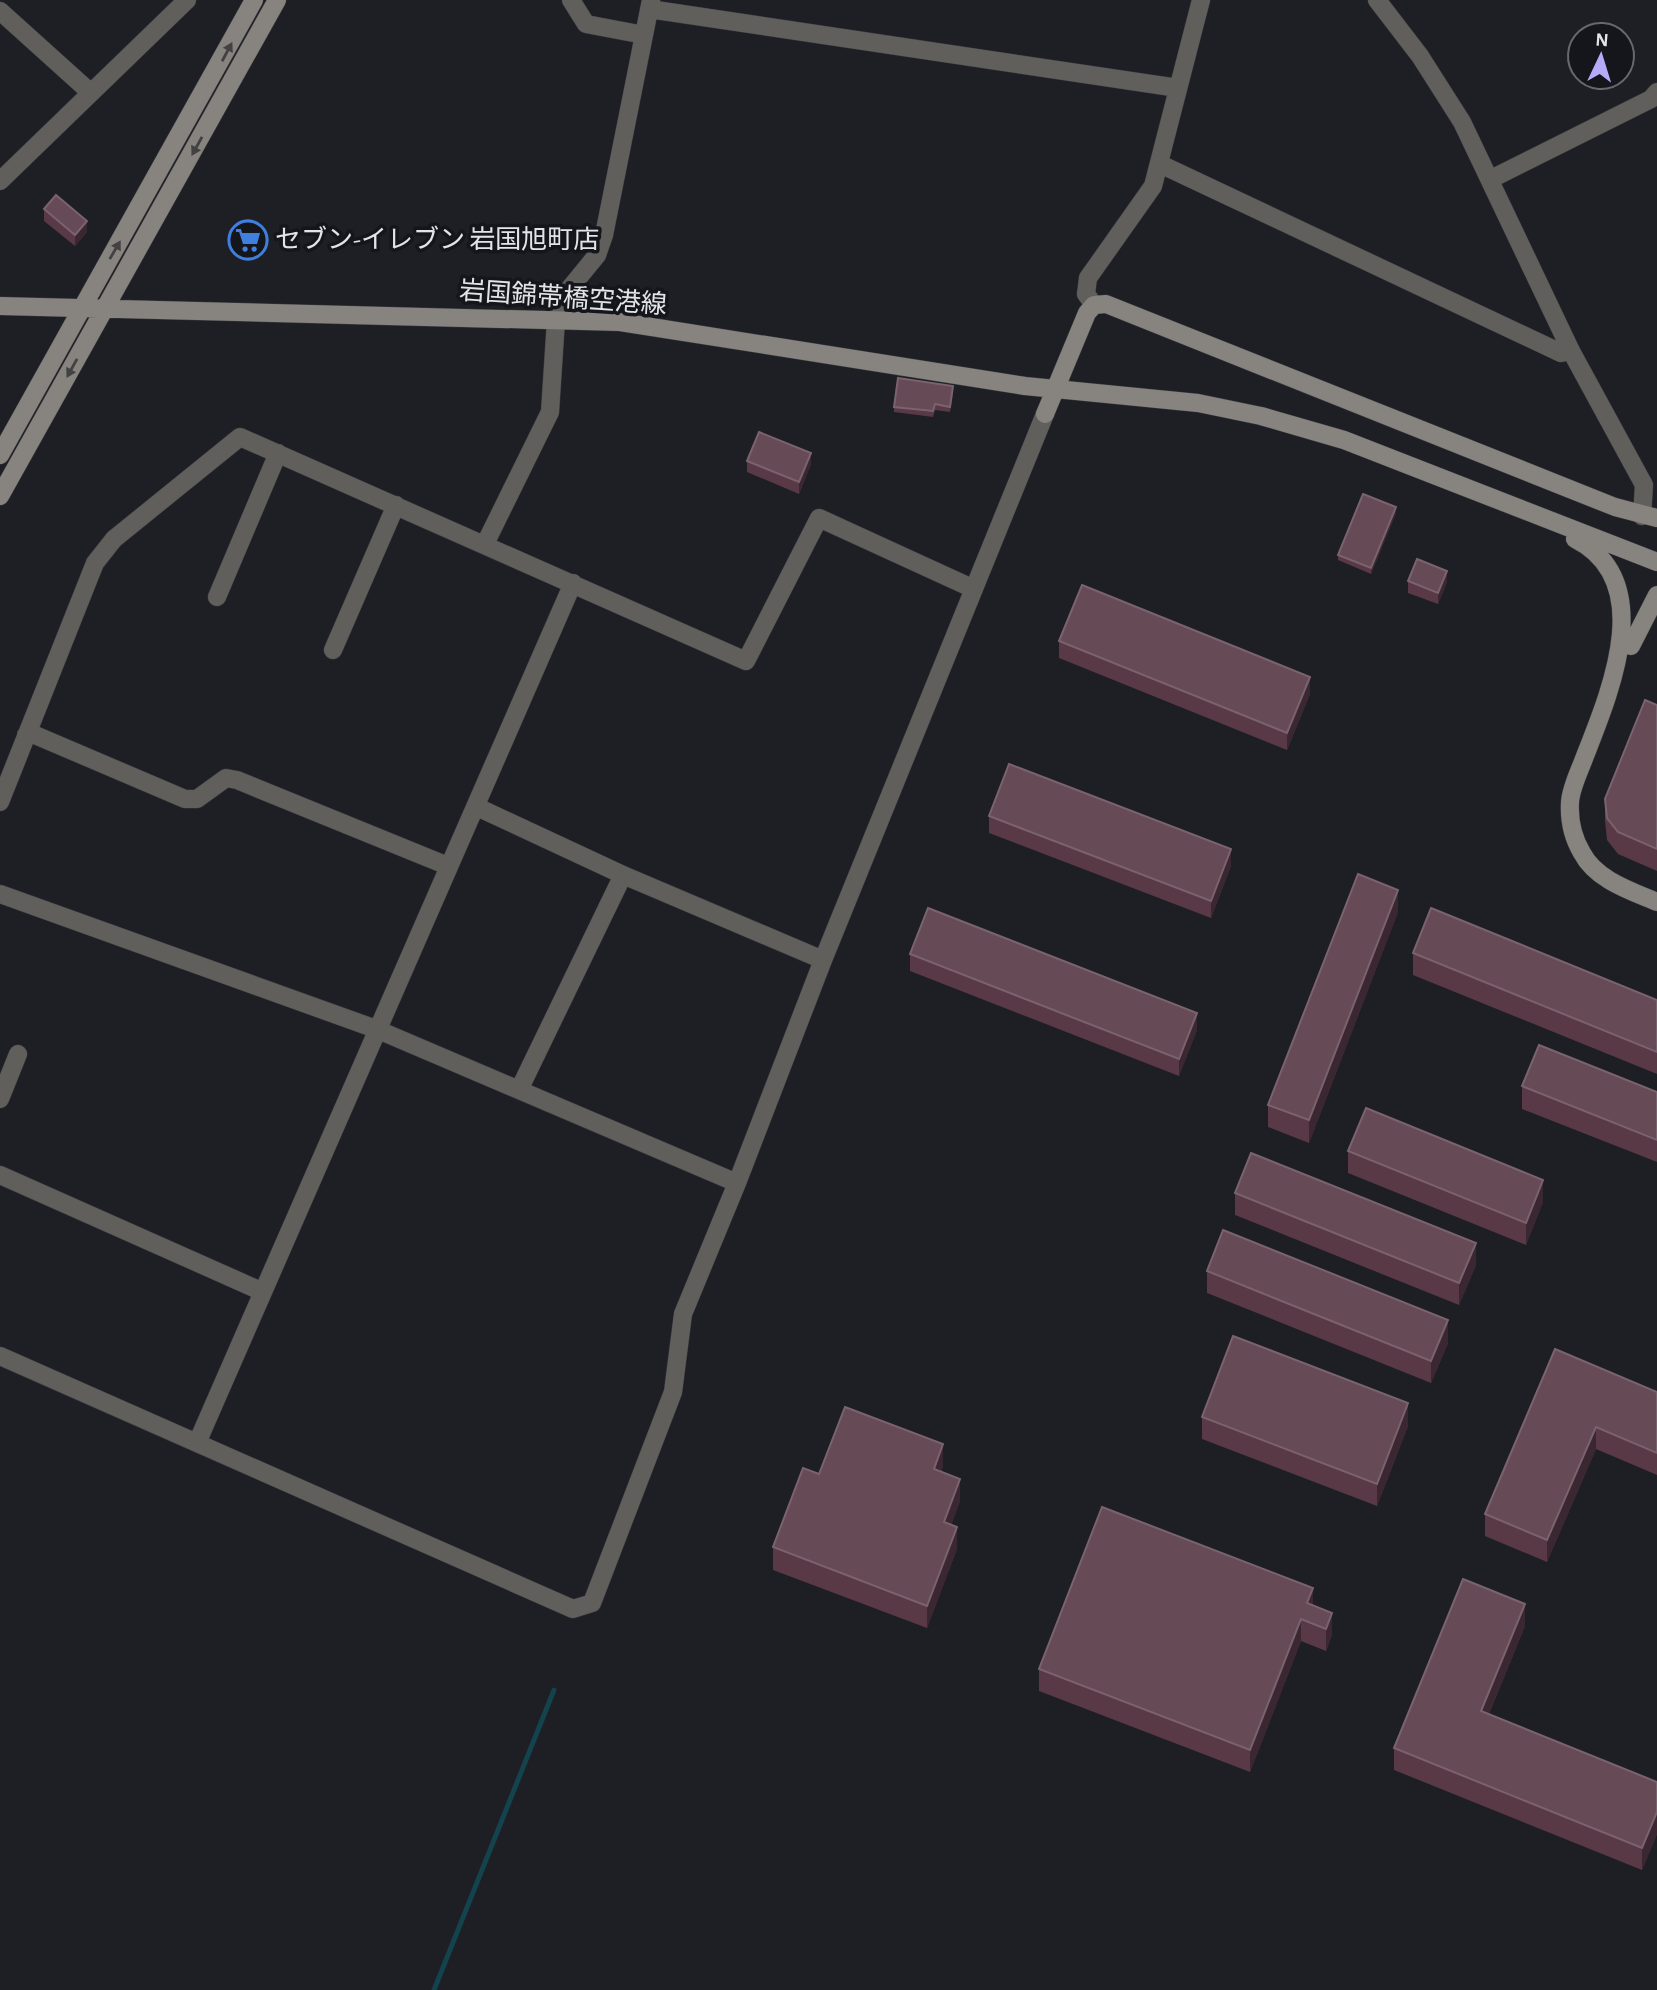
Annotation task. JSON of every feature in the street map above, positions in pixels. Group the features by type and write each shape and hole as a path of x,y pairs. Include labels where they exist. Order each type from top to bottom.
{"street":[{"path":"0,455 254,0"},
{"path":"0,496 277,0"},
{"path":"571,0 586,24 644,35"},
{"path":"1094,305 1086,294 1088,278 1141,207 1153,186 1200,0"},
{"path":"1377,0 1420,56 1455,111 1491,179 1571,351 1644,485 1649,517"},
{"path":"0,181 91,93 175,4"},
{"path":"485,544 550,412 556,320 566,293 597,255 604,235 650,4 1178,88"},
{"path":"0,11 91,93"},
{"path":"1491,179 1651,99 1657,92"},
{"path":"1160,164 1561,353 1571,351"},
{"path":"0,1356 573,1609 592,1603 673,1392 683,1314 737,1184 823,960 1045,414 1087,313 1094,305 1106,304 1649,517"},
{"name":"岩国錦帯橋空港線","path":"0,306 620,322 955,376 1198,403 1261,416 1344,440 1481,493"},
{"path":"0,802 95,564 114,539 240,437 746,661 819,519 974,589"},
{"path":"217,597 278,453"},
{"path":"1481,493 1657,562"},
{"path":"1481,493 1513,513 1584,543 1607,559 1622,583 1629,612 1628,631 1618,671 1570,800 1572,827 1583,855 1603,876 1657,902"},
{"path":"333,650 396,505"},
{"path":"197,1443 261,1291 448,866 477,807 573,583"},
{"path":"1618,671 1657,595"},
{"path":"26,736 35,736 185,799 197,799 226,778 237,780 448,866"},
{"path":"477,807 624,875 823,960"},
{"path":"519,1090 624,875"},
{"path":"0,894 376,1029 737,1184"},
{"path":"0,1099 18,1054"},
{"path":"0,1175 261,1291"}],"building":[{"path":"56,195 87,221 75,235 44,209"},
{"path":"898,378 953,386 950,407 935,404 933,411 894,407"},
{"path":"759,432 811,453 799,482 747,461"},
{"path":"1363,494 1396,507 1371,568 1338,555"},
{"path":"1417,559 1447,571 1438,593 1408,581"},
{"path":"1082,585 1310,677 1287,733 1059,641"},
{"path":"1645,700 1657,705 1657,849 1618,832 1607,818 1605,799"},
{"path":"1009,764 1231,849 1211,901 989,816"},
{"path":"1358,874 1398,890 1309,1120 1268,1105"},
{"path":"928,908 1197,1013 1179,1059 910,954"},
{"path":"1431,908 1657,1000 1657,1052 1413,953"},
{"path":"1539,1045 1657,1092 1657,1140 1522,1086"},
{"path":"1366,1108 1543,1180 1526,1223 1348,1151"},
{"path":"1251,1153 1476,1243 1459,1283 1235,1193"},
{"path":"1223,1230 1448,1320 1431,1361 1207,1271"},
{"path":"1233,1336 1408,1403 1377,1484 1202,1417"},
{"path":"1555,1349 1657,1392 1657,1453 1596,1427 1547,1540 1485,1514"},
{"path":"845,1407 943,1444 934,1469 960,1479 944,1522 957,1527 927,1606 773,1547 803,1468 819,1474"},
{"path":"1102,1507 1313,1588 1307,1603 1332,1613 1326,1629 1301,1619 1250,1750 1039,1669"},
{"path":"1463,1579 1525,1604 1481,1711 1657,1782 1657,1812 1642,1848 1394,1748"}],"waterway":[{"path":"434,1990 554,1690"}],"place":[{"name":"セブン-イレブン 岩国旭町店","path":"248,240"}]}
